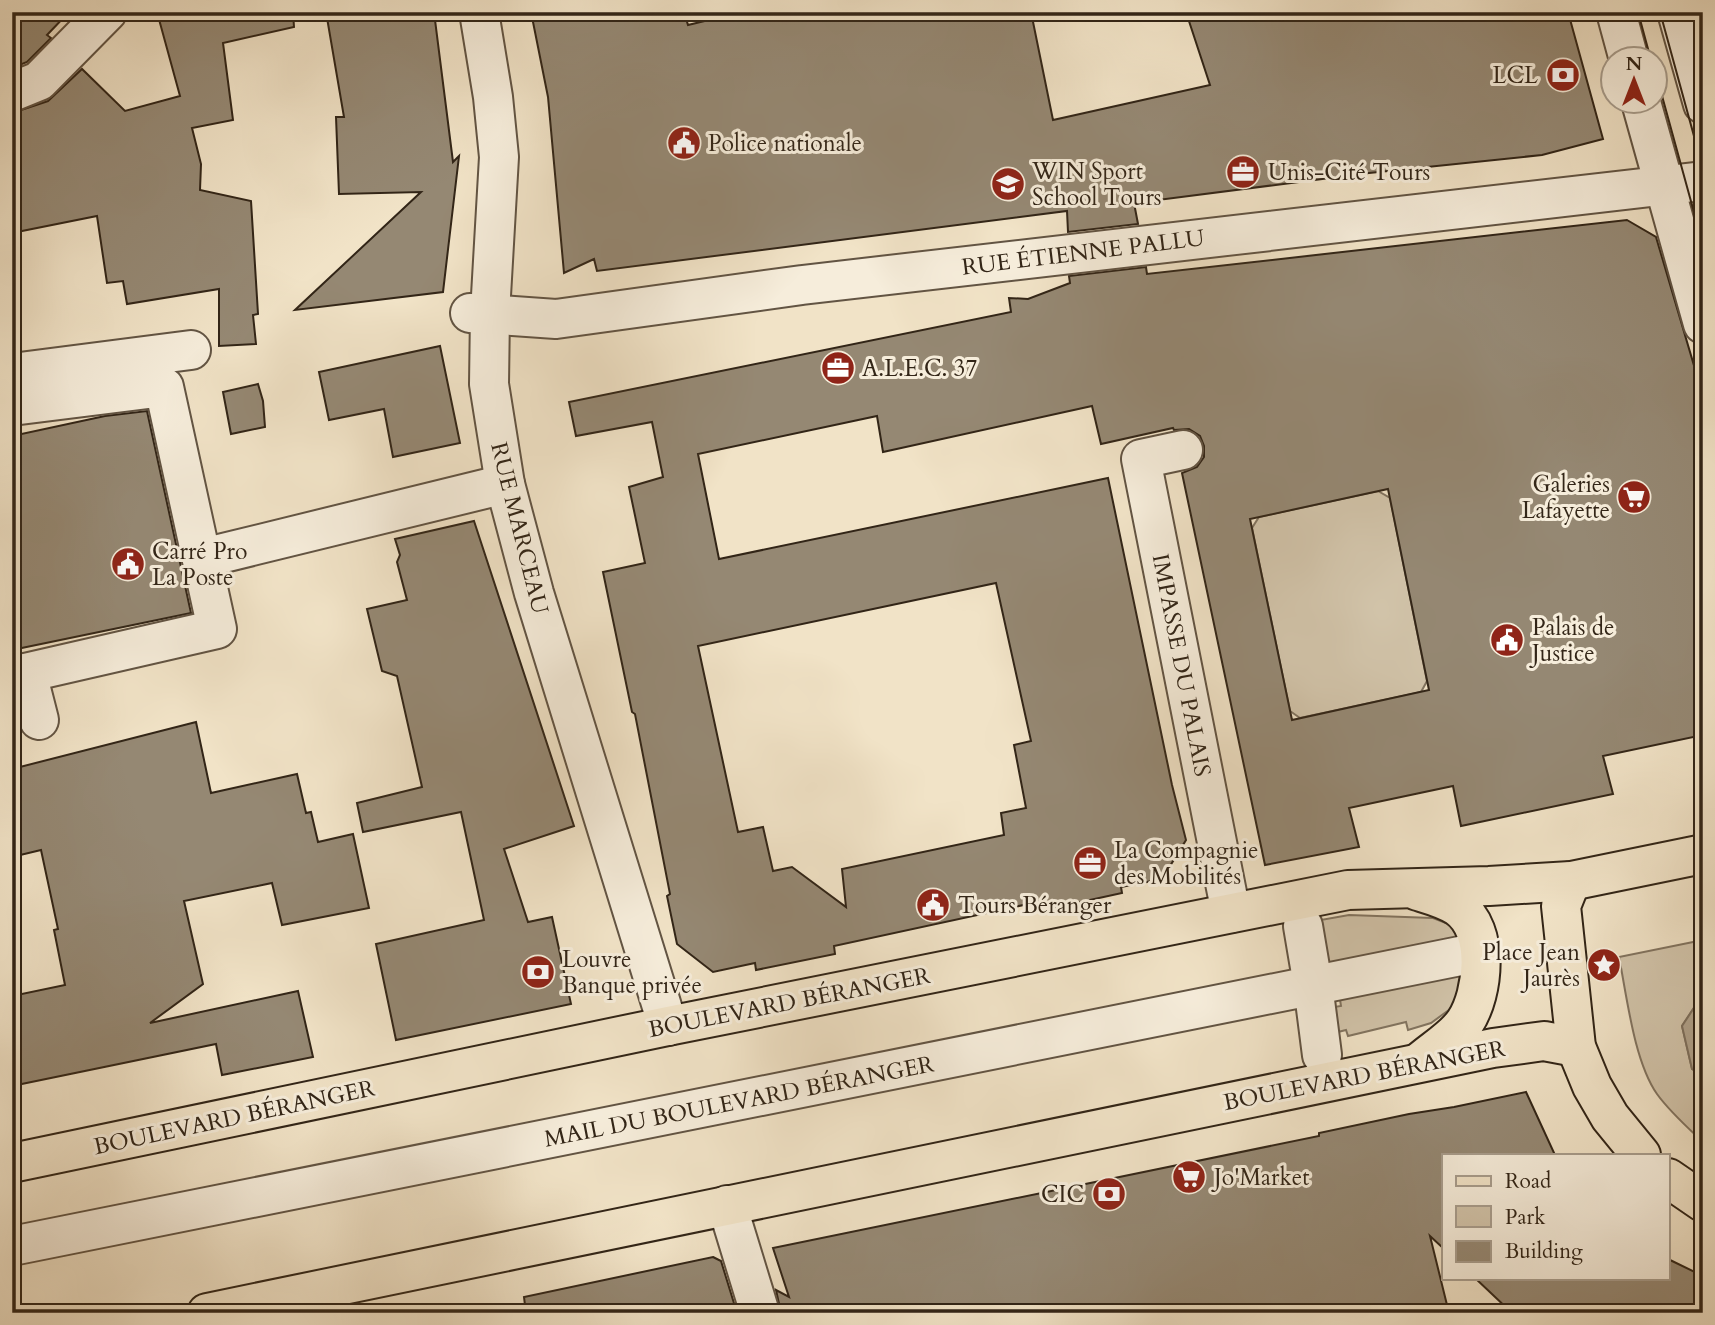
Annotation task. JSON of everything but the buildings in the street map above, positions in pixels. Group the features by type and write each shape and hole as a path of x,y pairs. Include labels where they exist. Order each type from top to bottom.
{"main road":[{"path":"1640,1154 1610,1117 1592,1086 1576,1047 1561,906 1571,881 1703,854"},
{"name":"BOULEVARD BÉRANGER","path":"12,1163 1348,890 1571,881"},
{"path":"1409,889 1435,896 1459,907 1467,916 1477,939 1481,970 1480,987 1464,1024 1418,1063"},
{"name":"BOULEVARD BÉRANGER","path":"208,1313 1418,1063 1544,1041 1576,1047"},
{"path":"1670,1179 1703,1202"}],"street":[{"path":"12,92 39,81 107,12"},
{"name":"RUE MARCEAU","path":"479,12 493,97 499,157 480,313 505,484 534,593 668,1027"},
{"path":"1616,12 1625,46"},
{"path":"1678,12 1703,104"},
{"path":"1649,116 1688,183 1703,324"},
{"name":"RUE ÉTIENNE PALLU","path":"480,313 556,319 802,285 1688,183"},
{"path":"12,373 191,350"},
{"path":"12,406 164,387 217,629 20,675 39,720"},
{"name":"IMPASSE DU PALAIS","path":"1183,450 1141,459 1231,913"},
{"path":"203,558 505,484"},
{"path":"1303,926 1322,1055"},
{"name":"MAIL DU BOULEVARD BÉRANGER","path":"12,1246 1465,956"},
{"path":"727,1205 760,1313"}],"green space":[{"path":"1378,491 1390,498 1427,681 1421,692 1300,718 1290,711 1252,528 1259,517"},
{"path":"1349,915 1433,918 1451,925 1462,941 1325,970 1315,921"},
{"path":"1703,940 1703,994 1682,1026 1692,1069 1703,1076 1703,1142 1667,1107 1649,1080 1632,1028 1619,957"},
{"path":"1465,968 1453,1007 1431,1023 1408,1030 1406,1022 1348,1036 1346,1030 1338,1032 1334,1007 1341,1006 1339,993"}],"shaded area":[{"path":"1703,994 1703,1076 1692,1069 1682,1026"}],"tram line":[{"path":"1638,12 1647,46"},
{"path":"1660,12 1703,169"},
{"path":"1668,116 1703,245"}],"place":[{"name":"LCL","path":"1563,75"},
{"name":"Police nationale","path":"684,143"},
{"name":"Unis-Cité Tours","path":"1243,172"},
{"name":"WIN Sport School Tours","path":"1008,184"},
{"name":"A.L.E.C. 37","path":"838,368"},
{"name":"Galeries Lafayette","path":"1634,497"},
{"name":"Carré Pro La Poste","path":"128,564"},
{"name":"Palais de Justice","path":"1507,640"},
{"name":"La Compagnie des Mobilités","path":"1090,863"},
{"name":"Tours Béranger","path":"933,905"},
{"name":"Place Jean Jaurès","path":"1604,965"},
{"name":"Louvre Banque privée","path":"538,972"},
{"name":"Jo'Market","path":"1189,1177"},
{"name":"CIC","path":"1109,1194"}]}
